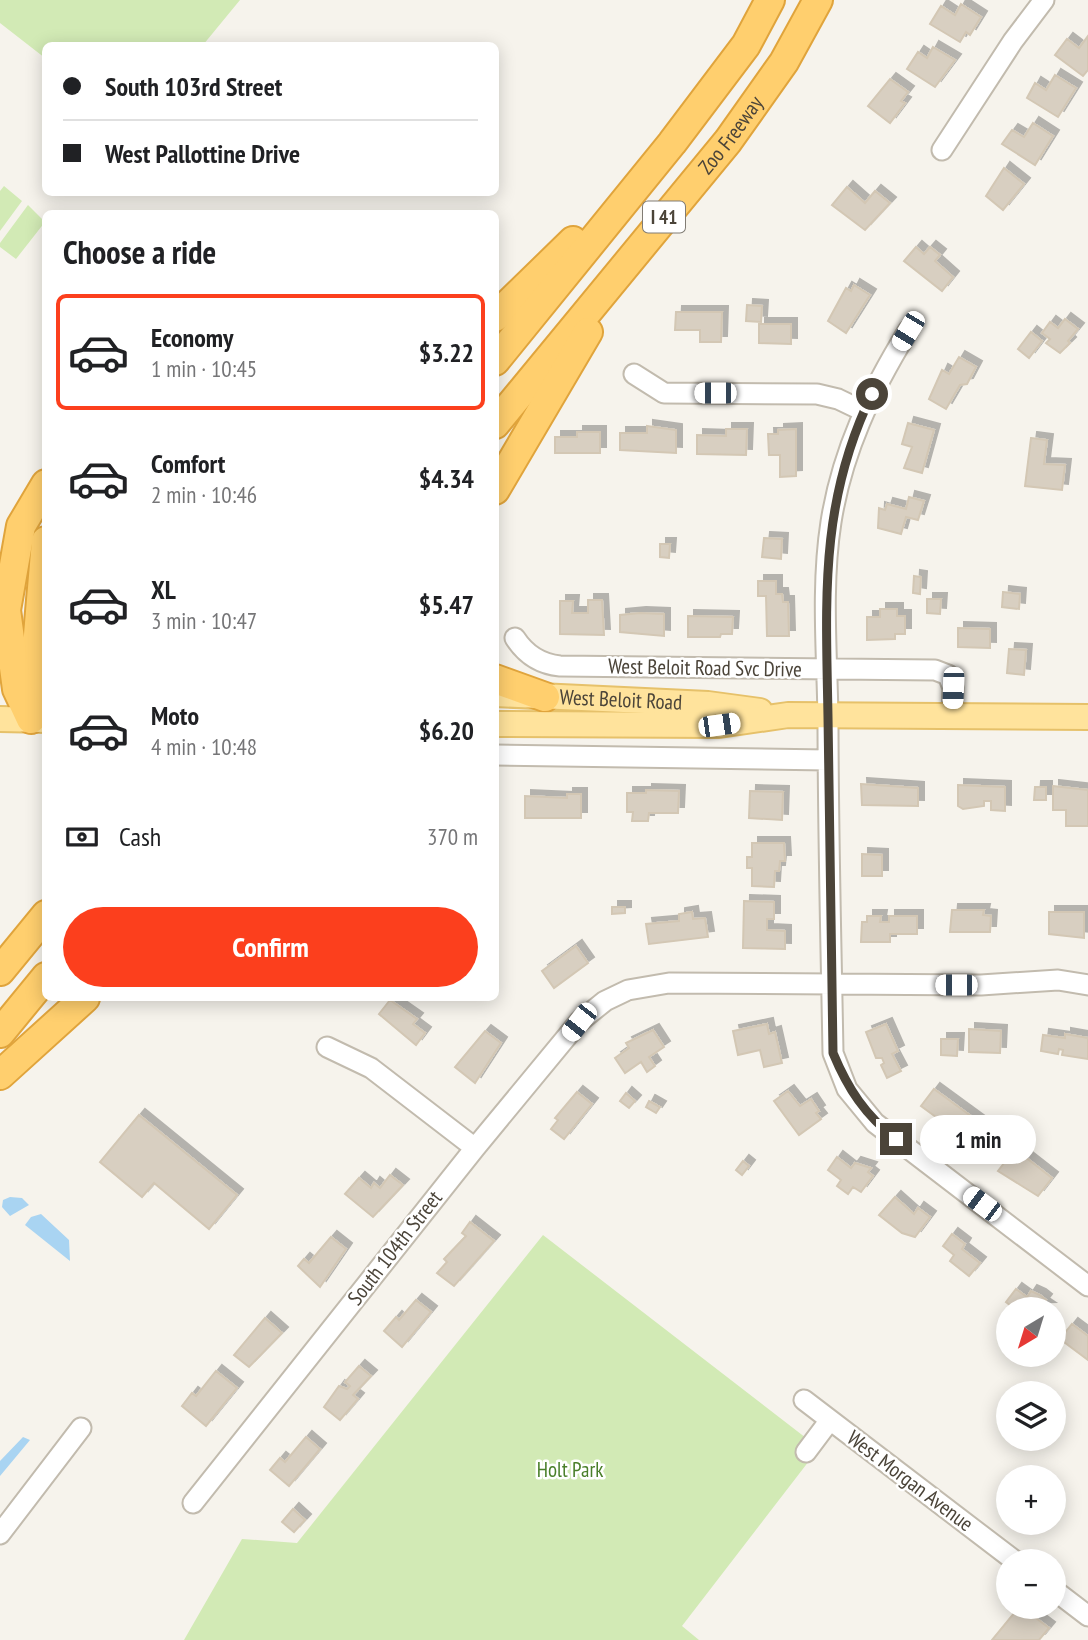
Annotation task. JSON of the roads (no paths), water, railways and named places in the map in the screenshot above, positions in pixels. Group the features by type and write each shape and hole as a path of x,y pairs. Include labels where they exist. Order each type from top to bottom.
{"highway":[{"name":"Zoo Freeway","path":"499,356 672,143 746,45 770,0"},
{"name":"Zoo Freeway","path":"499,419 728,141 784,62 818,0"},
{"path":"499,313 672,143"},
{"path":"499,483 640,246"},
{"path":"38,720 24,690 3,615 21,526 42,491"},
{"path":"24,690 42,603"},
{"path":"499,680 545,697"},
{"path":"0,971 42,920"},
{"path":"0,1033 42,982"},
{"path":"0,1075 82,1001"}],"main road":[{"name":"West Beloit Road","path":"499,694 708,704 788,715 1088,717"},
{"name":"West Beloit Road","path":"499,724 719,725 788,715"},
{"path":"0,719 38,720"}],"street":[{"path":"942,150 1013,41 1044,0"},
{"path":"908,331 863,411 845,461 831,521 825,669 833,1053 847,1088 875,1123 1088,1286"},
{"path":"634,374 664,393 817,394 838,399 863,411"},
{"name":"West Beloit Road Svc Drive","path":"515,638 533,658 560,666 935,670 948,675 953,688 952,716"},
{"path":"499,755 828,760"},
{"name":"South 104th Street","path":"193,1503 475,1148 579,1022 605,1001 628,990 662,983 981,985 1058,979 1088,985"},
{"path":"327,1047 371,1068 475,1148"},
{"name":"West Morgan Avenue","path":"804,1400 999,1549"},
{"path":"806,1452 830,1420"},
{"path":"0,1534 81,1429"},
{"path":"1066,1599 1088,1616"}],"water":[{"path":"10,1197 22,1198 29,1205 10,1216 2,1207 3,1200"},
{"path":"41,1214 69,1240 70,1261 25,1225 31,1217"},
{"path":"23,1437 30,1440 0,1476 0,1461"}],"park label":[{"name":"Holt Park","path":"570,1470"}]}
